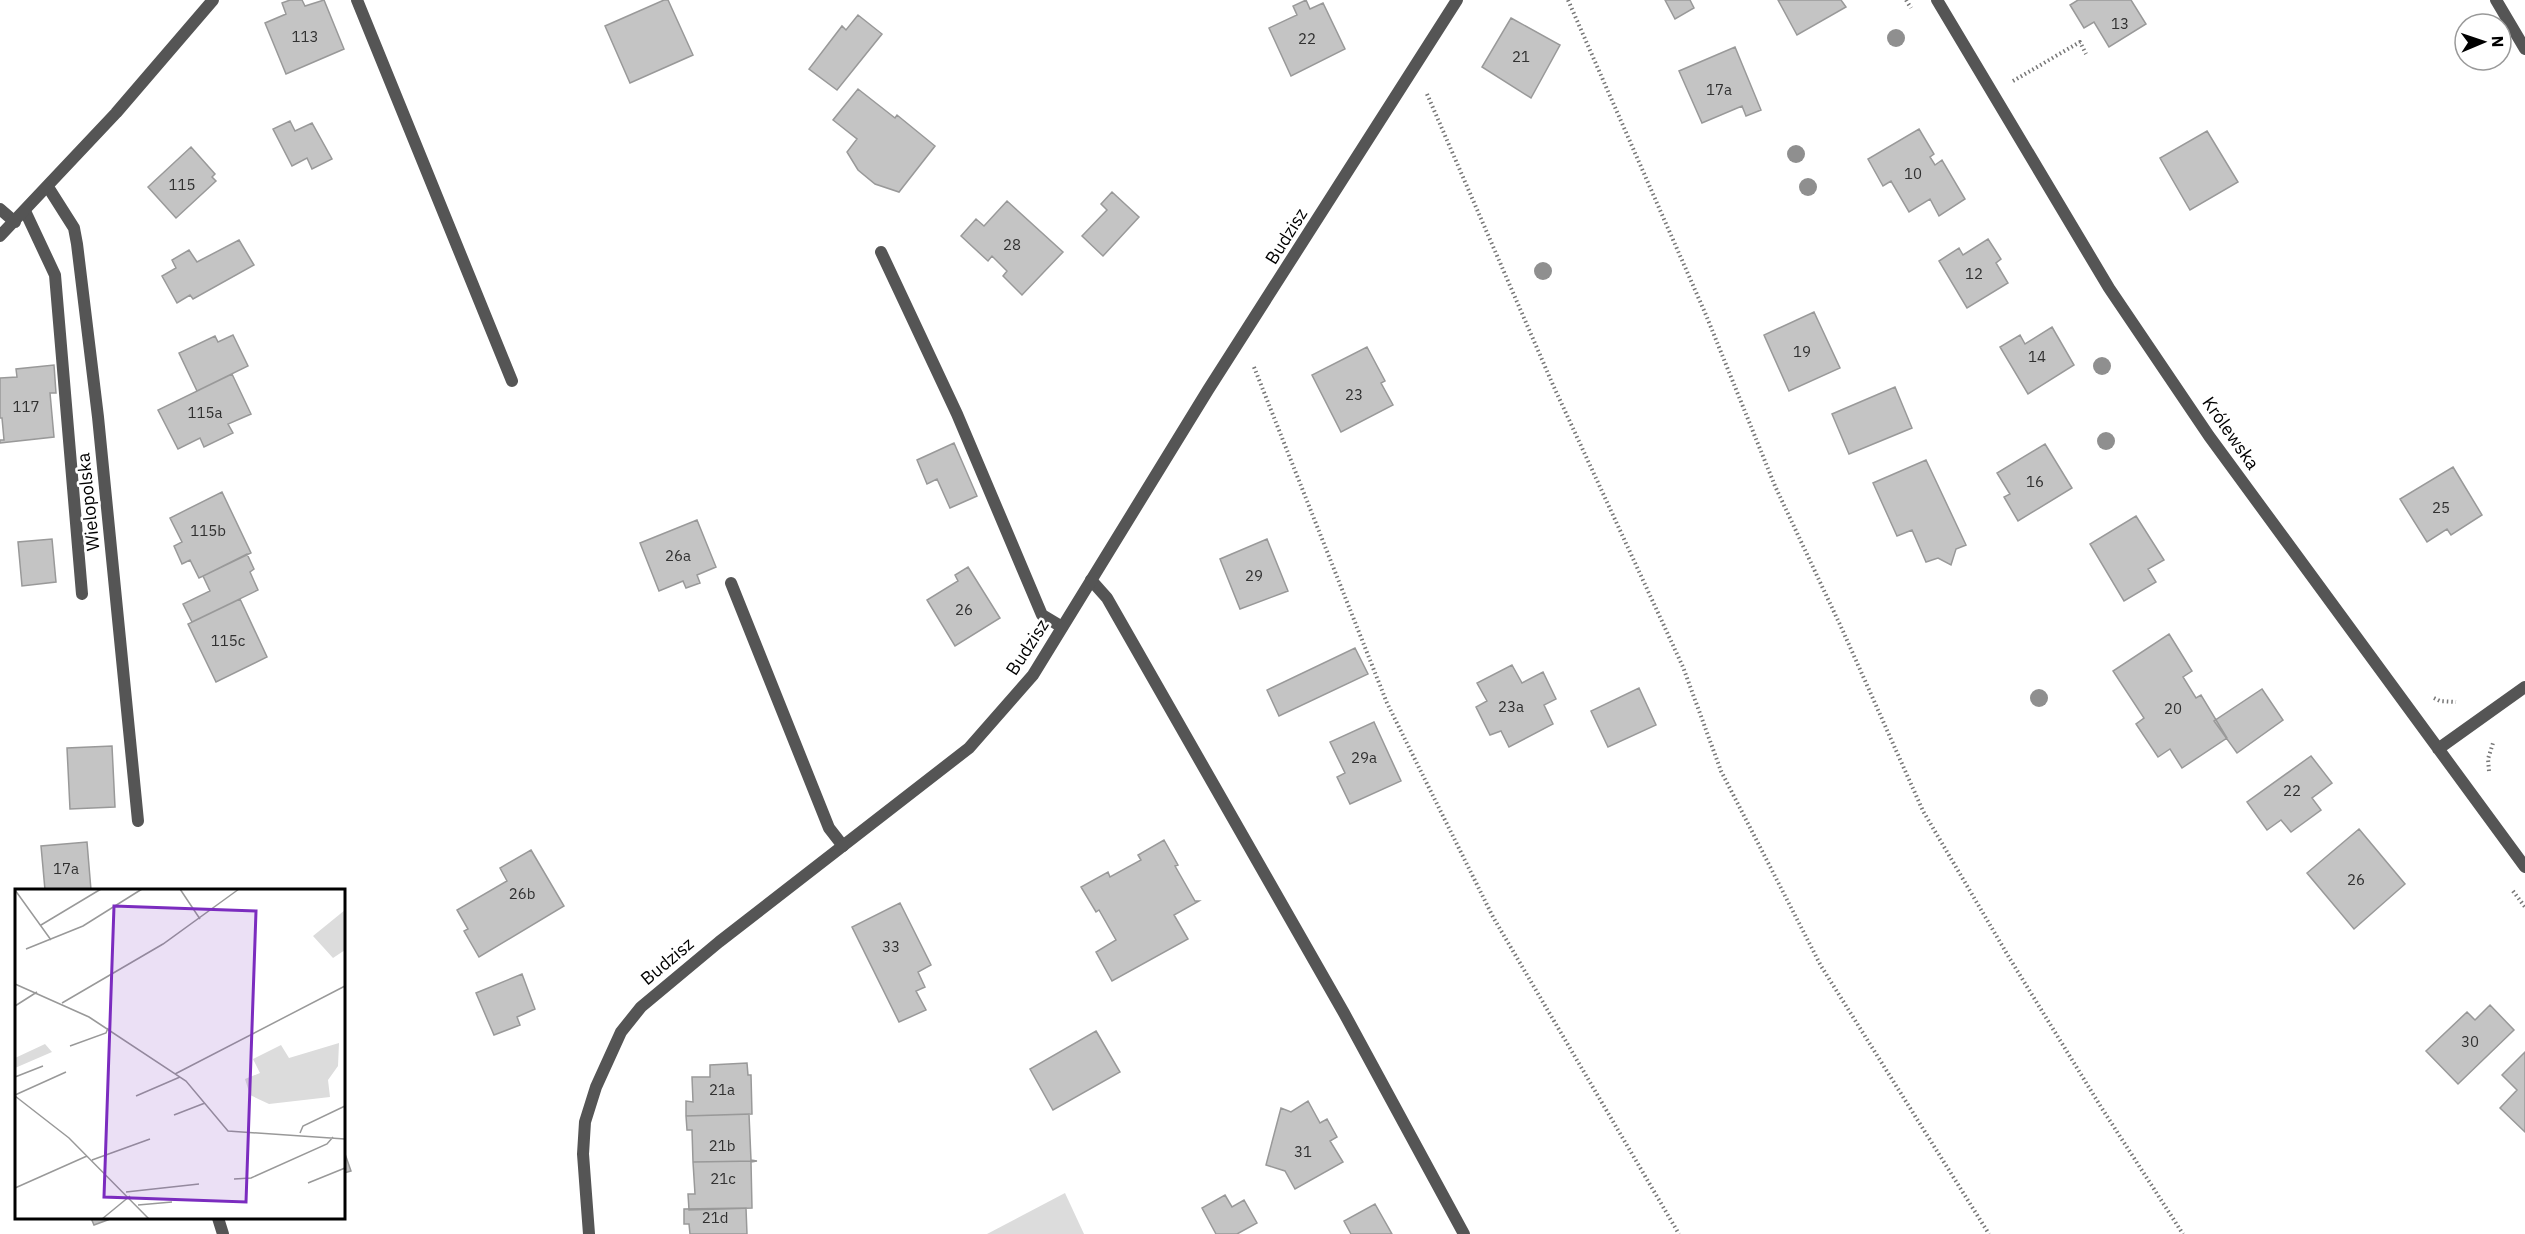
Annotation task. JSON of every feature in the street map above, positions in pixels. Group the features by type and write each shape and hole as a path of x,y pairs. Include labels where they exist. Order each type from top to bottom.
{"street":[{"path":"0,236 116,113 213,0"},
{"path":"357,0 512,381"},
{"name":"Budzisz","path":"589,1234 583,1154 585,1122 596,1087 621,1032 641,1007 719,942 969,748 1033,675 1233,351 1457,0"},
{"name":"Królewska","path":"1937,0 2109,288 2209,436 2525,867"},
{"path":"2496,0 2525,49"},
{"name":"Wielopolska","path":"48,187 74,228 77,244 98,417 138,821"},
{"path":"0,209 15,222"},
{"path":"25,211 55,274 82,594"},
{"path":"880,252 957,414 1042,615 1062,627"},
{"path":"1090,580 1107,598 1344,1013 1464,1234"},
{"path":"731,583 829,828 843,846"},
{"path":"2438,749 2525,687"},
{"path":"218,1219 223,1234"}],"path":[{"path":"1568,0 1706,315 1775,486 1923,811 2010,959 2183,1234"},
{"path":"2013,81 2080,42 2086,54"},
{"path":"2007,71 2016,87"},
{"path":"1406,80 1426,92 1553,385 1683,667 1721,771 1821,966 1989,1234"},
{"path":"1233,351 1253,364 1387,703 1493,917 1679,1234"},
{"path":"2431,696 2440,701 2460,702"},
{"path":"2492,780 2488,759 2497,737"}],"shaded area":[{"path":"1065,1193 1084,1234 987,1234"}],"building":[{"path":"302,0 305,6 324,0 344,49 286,74 265,23 286,14 282,3"},
{"path":"668,0 693,55 630,83 605,26"},
{"path":"1306,0 1310,9 1323,3 1345,49 1291,76 1269,28 1297,15 1293,6"},
{"path":"1665,0 1690,0 1694,8 1675,19"},
{"path":"1778,0 1841,0 1846,7 1797,35"},
{"path":"2078,0 2131,0 2146,24 2109,47 2094,22 2084,28 2070,5"},
{"path":"858,15 882,34 837,90 809,69 842,26 846,30"},
{"path":"1511,18 1560,45 1531,98 1482,67"},
{"path":"1735,47 1761,110 1746,116 1742,106 1702,123 1679,71"},
{"path":"858,89 895,118 897,115 935,146 899,192 875,184 858,170 847,152 857,139 833,120"},
{"path":"290,121 295,131 312,123 332,159 312,169 307,158 292,166 273,129"},
{"path":"1919,129 1934,154 1930,157 1935,165 1942,160 1965,199 1939,216 1930,199 1909,212 1891,181 1883,186 1868,159"},
{"path":"2207,131 2238,182 2190,210 2160,158"},
{"path":"191,147 215,174 212,177 216,181 176,218 148,187"},
{"path":"1112,192 1139,217 1103,256 1082,236 1107,210 1101,204"},
{"path":"1007,201 1063,252 1022,295 1003,276 1007,271 992,256 988,261 961,236 976,219 984,226"},
{"path":"1988,239 2001,259 1996,263 2008,283 1967,308 1939,261 1959,248 1963,255"},
{"path":"239,240 254,265 193,299 190,295 177,303 162,276 176,268 172,260 189,250 197,262"},
{"path":"1814,312 1840,368 1789,391 1764,335"},
{"path":"2052,327 2074,365 2028,394 2000,347 2020,335 2025,344"},
{"path":"233,335 248,366 197,391 179,353 215,336 218,342"},
{"path":"1367,347 1385,381 1381,383 1393,405 1341,432 1312,375"},
{"path":"54,365 56,393 50,393 54,437 0,443 0,440 4,440 2,418 0,418 0,378 17,377 16,369"},
{"path":"232,374 251,414 228,424 233,433 204,447 200,438 178,449 158,410"},
{"path":"1895,387 1912,428 1849,454 1832,414"},
{"path":"954,443 977,496 950,508 937,479 927,484 917,460"},
{"path":"2045,444 2072,488 2018,521 2004,497 2010,494 1997,473"},
{"path":"1926,460 1966,545 1956,549 1951,565 1938,558 1926,562 1912,530 1897,536 1873,483"},
{"path":"2453,467 2482,515 2451,535 2447,529 2427,542 2400,499"},
{"path":"222,492 251,553 199,578 190,560 182,564 174,546 182,542 170,518"},
{"path":"2136,516 2164,560 2148,569 2156,582 2124,601 2090,544"},
{"path":"697,520 716,567 697,575 700,583 686,588 683,581 659,591 640,543"},
{"path":"52,539 56,582 22,586 18,542"},
{"path":"1267,539 1288,591 1240,609 1220,559"},
{"path":"247,554 254,569 250,572 258,590 192,622 183,604 210,591 203,576"},
{"path":"968,567 1000,618 955,646 927,600 958,581 955,575"},
{"path":"240,599 267,657 216,682 188,624"},
{"path":"2169,634 2192,671 2183,677 2196,698 2201,695 2227,738 2182,768 2170,749 2158,757 2136,724 2144,718 2113,671"},
{"path":"1355,648 1368,674 1279,716 1267,690"},
{"path":"1512,665 1522,683 1543,672 1556,699 1544,705 1553,724 1509,747 1501,731 1490,735 1476,707 1487,701 1477,683"},
{"path":"1639,688 1656,725 1608,747 1591,711"},
{"path":"2262,689 2283,720 2237,753 2214,721"},
{"path":"1374,722 1401,781 1350,804 1337,777 1345,773 1330,742"},
{"path":"112,746 115,807 70,809 67,748"},
{"path":"2311,756 2332,783 2312,798 2321,810 2291,832 2281,820 2267,830 2247,802"},
{"path":"2359,829 2405,884 2354,929 2307,873"},
{"path":"1164,840 1178,865 1175,866 1195,901 1199,901 1174,915 1188,939 1112,981 1096,952 1116,940 1099,910 1096,912 1081,887 1108,872 1110,877 1141,860 1138,855"},
{"path":"87,842 91,889 45,889 41,846"},
{"path":"531,850 564,906 479,957 464,931 468,929 457,910 507,881 500,868"},
{"path":"900,903 931,965 918,972 925,987 916,991 926,1010 899,1022 852,927"},
{"path":"522,974 535,1009 517,1017 520,1025 494,1035 476,993"},
{"path":"2490,1005 2514,1030 2458,1084 2426,1051 2467,1012 2475,1020"},
{"path":"1096,1031 1120,1072 1053,1110 1030,1069"},
{"path":"2525,1052 2525,1132 2500,1108 2517,1090 2502,1075"},
{"path":"747,1063 748,1075 751,1075 752,1114 686,1116 686,1101 693,1102 692,1077 710,1077 710,1065"},
{"path":"1308,1101 1320,1123 1327,1119 1337,1137 1330,1141 1343,1162 1295,1189 1285,1171 1266,1165 1281,1108 1291,1112"},
{"path":"749,1114 751,1160 757,1161 693,1162 692,1130 687,1130 686,1116"},
{"path":"345,1154 351,1171 345,1173"},
{"path":"757,1161 751,1162 752,1208 689,1210 688,1194 695,1194 693,1162"},
{"path":"1225,1195 1232,1207 1244,1200 1257,1223 1237,1234 1216,1234 1202,1208"},
{"path":"1375,1204 1392,1234 1351,1234 1344,1221"},
{"path":"746,1208 747,1234 690,1234 689,1224 684,1224 684,1209"},
{"path":"91,1219 110,1219 94,1225"}]}
